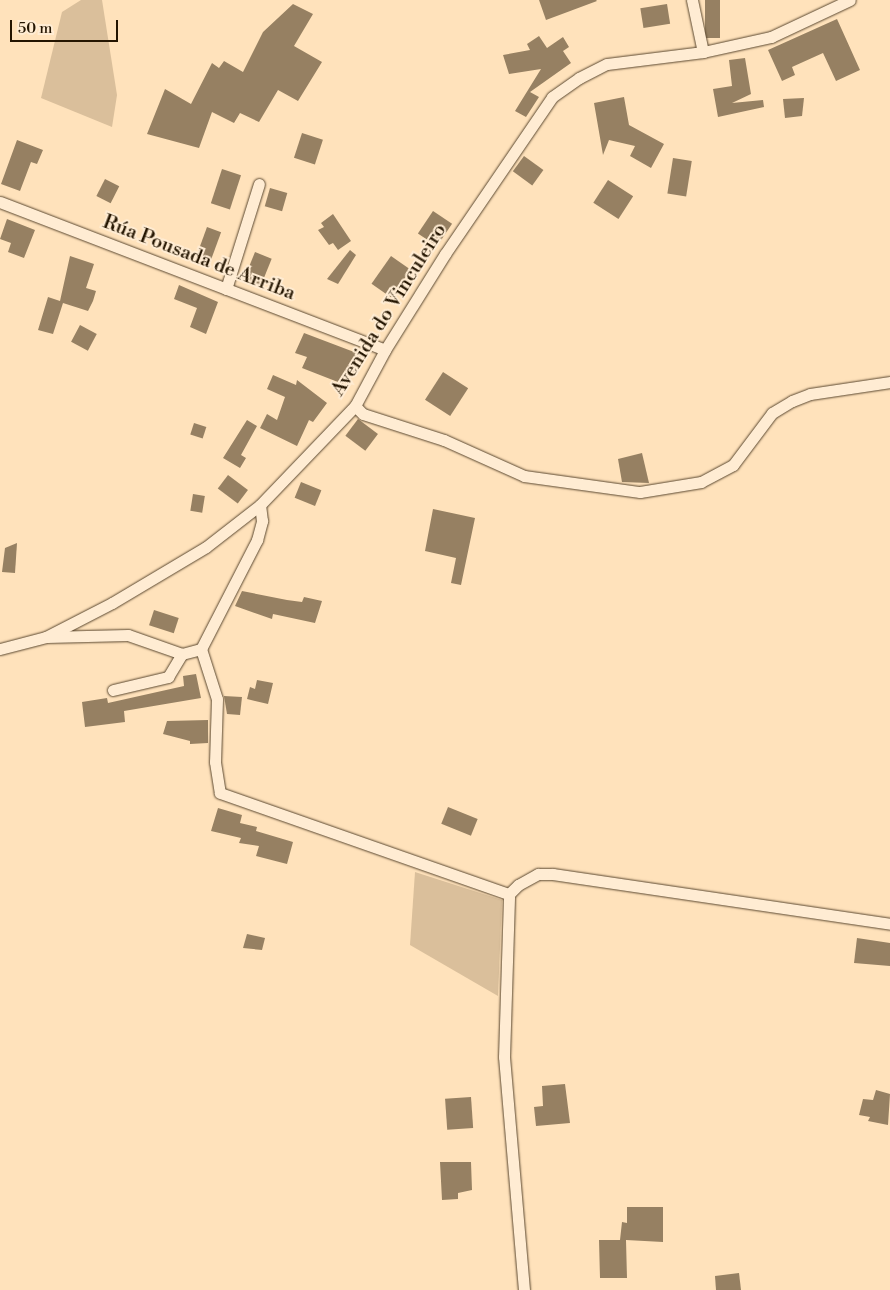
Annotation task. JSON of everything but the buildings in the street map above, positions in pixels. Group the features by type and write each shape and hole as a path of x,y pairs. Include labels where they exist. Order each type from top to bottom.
{"street":[{"path":"692,0 703,52"},
{"name":"Avenida do Vinculeiro","path":"46,637 112,603 206,547 260,505 355,406 385,350 445,254 552,97 579,78 607,64 703,52 772,37 850,0"},
{"path":"226,289 259,184"},
{"name":"Rúa Pousada de Arriba","path":"0,202 385,350"},
{"path":"355,406 363,414 444,440 524,476 640,492 701,482 732,465 772,414 792,401 810,394 890,382"},
{"path":"260,505 262,521 257,540 201,649 217,699 215,762 220,794 509,894"},
{"path":"0,649 46,637 128,635 182,654 201,649"},
{"path":"113,690 168,677 182,654"},
{"path":"509,894 538,874 553,874 890,924"},
{"path":"509,894 504,1057 524,1290"}],"shaded area":[{"path":"81,0 102,0 117,95 112,127 41,98 62,12"},
{"path":"415,872 502,900 498,996 410,945"}]}
